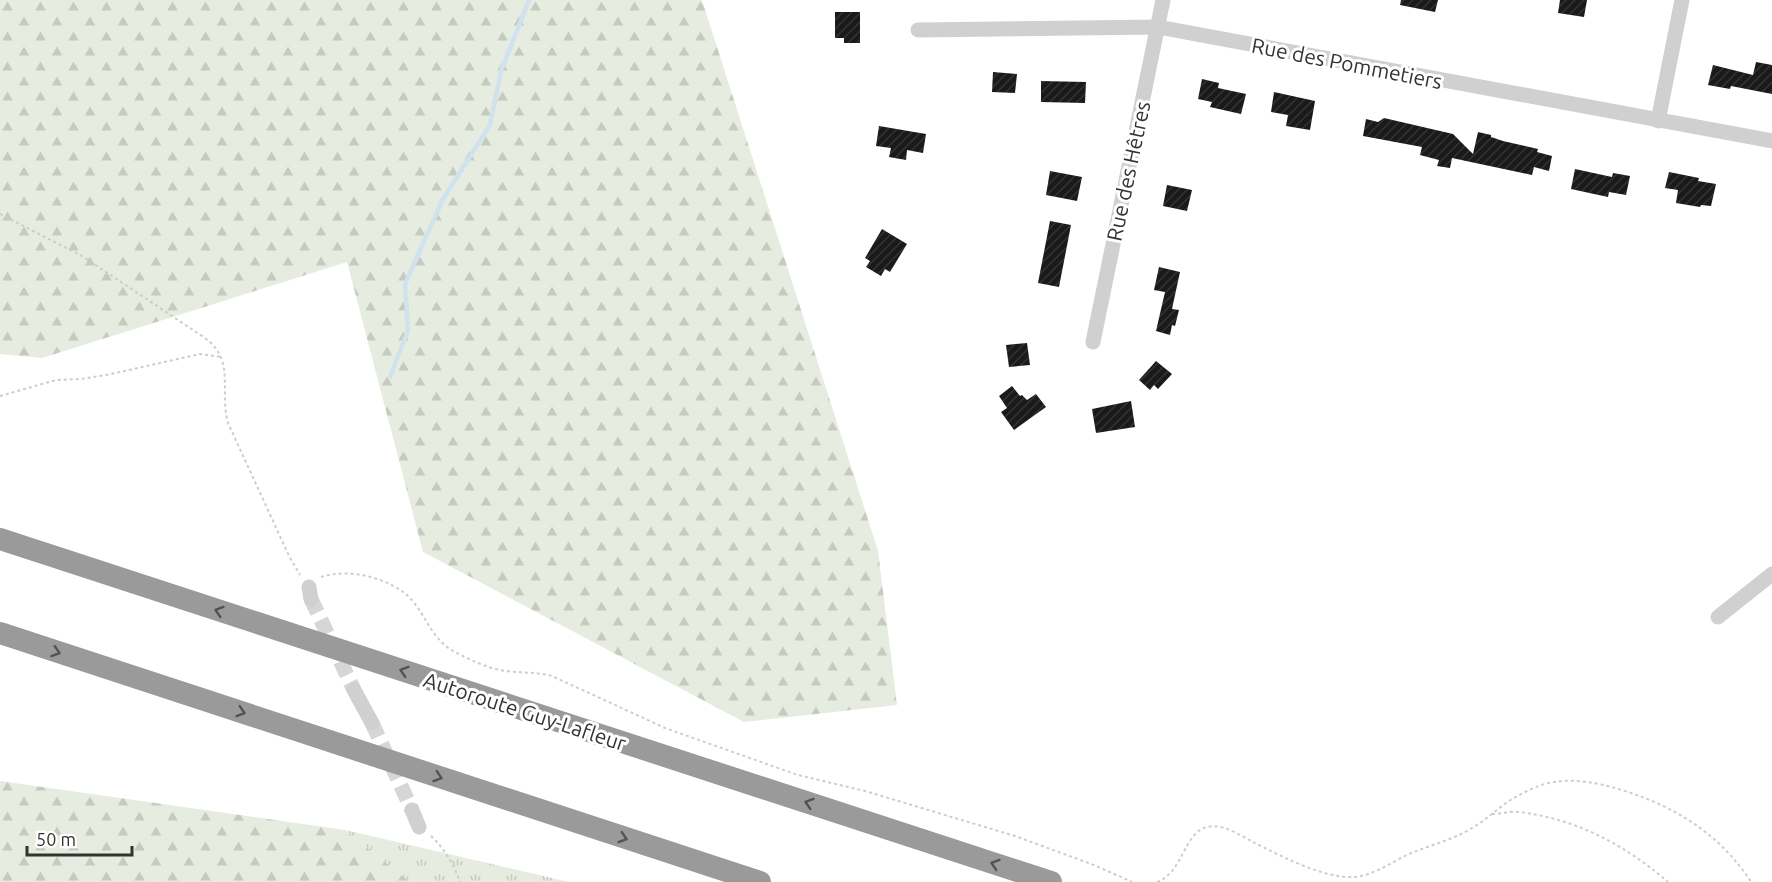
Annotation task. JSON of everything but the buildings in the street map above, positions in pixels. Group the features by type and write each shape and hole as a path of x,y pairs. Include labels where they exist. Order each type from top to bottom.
{"highway":[{"name":"Autoroute Guy-Lafleur","path":"0,539 1050,882"},
{"path":"0,633 760,882"}],"street":[{"name":"Rue des Hêtres","path":"1093,342 1163,0"},
{"path":"1658,121 1682,0"},
{"name":"Rue des Pommetiers","path":"918,30 1158,27 1772,141"},
{"path":"1718,617 1772,574"},
{"path":"354,690 372,723"},
{"path":"412,810 419,827"}],"path":[{"path":"0,214 62,245 106,271 205,338 218,350 224,367 225,410 228,423 289,556 310,593 322,576 333,574 367,577 382,582 409,597 430,630 443,644 470,659 497,669 552,676 609,704 682,735 798,775 864,791 1015,836 1061,852 1132,882"},
{"path":"0,396 48,381 81,380 200,354 221,357"},
{"path":"1157,882 1169,875 1177,866 1198,831 1211,826 1226,828 1306,866 1340,876 1354,877 1369,874 1440,841 1462,834 1528,791 1554,782 1569,780 1626,791 1664,806 1698,827 1730,854 1751,882"},
{"path":"1492,814 1520,812 1551,819 1602,836 1635,855 1668,882"},
{"path":"419,827 444,851 456,870 460,882"}],"green space":[{"path":"0,0 702,0 878,551 897,705 744,722 423,552 347,262 42,358 0,354"},
{"path":"0,781 345,830 410,882 0,882"},
{"path":"345,830 569,882 410,882"}],"waterway":[{"path":"390,377 408,330 405,284 443,199 490,125 501,71 529,0"}],"tunnel":[{"path":"311,599 354,690"},
{"path":"372,723 412,810"}]}
